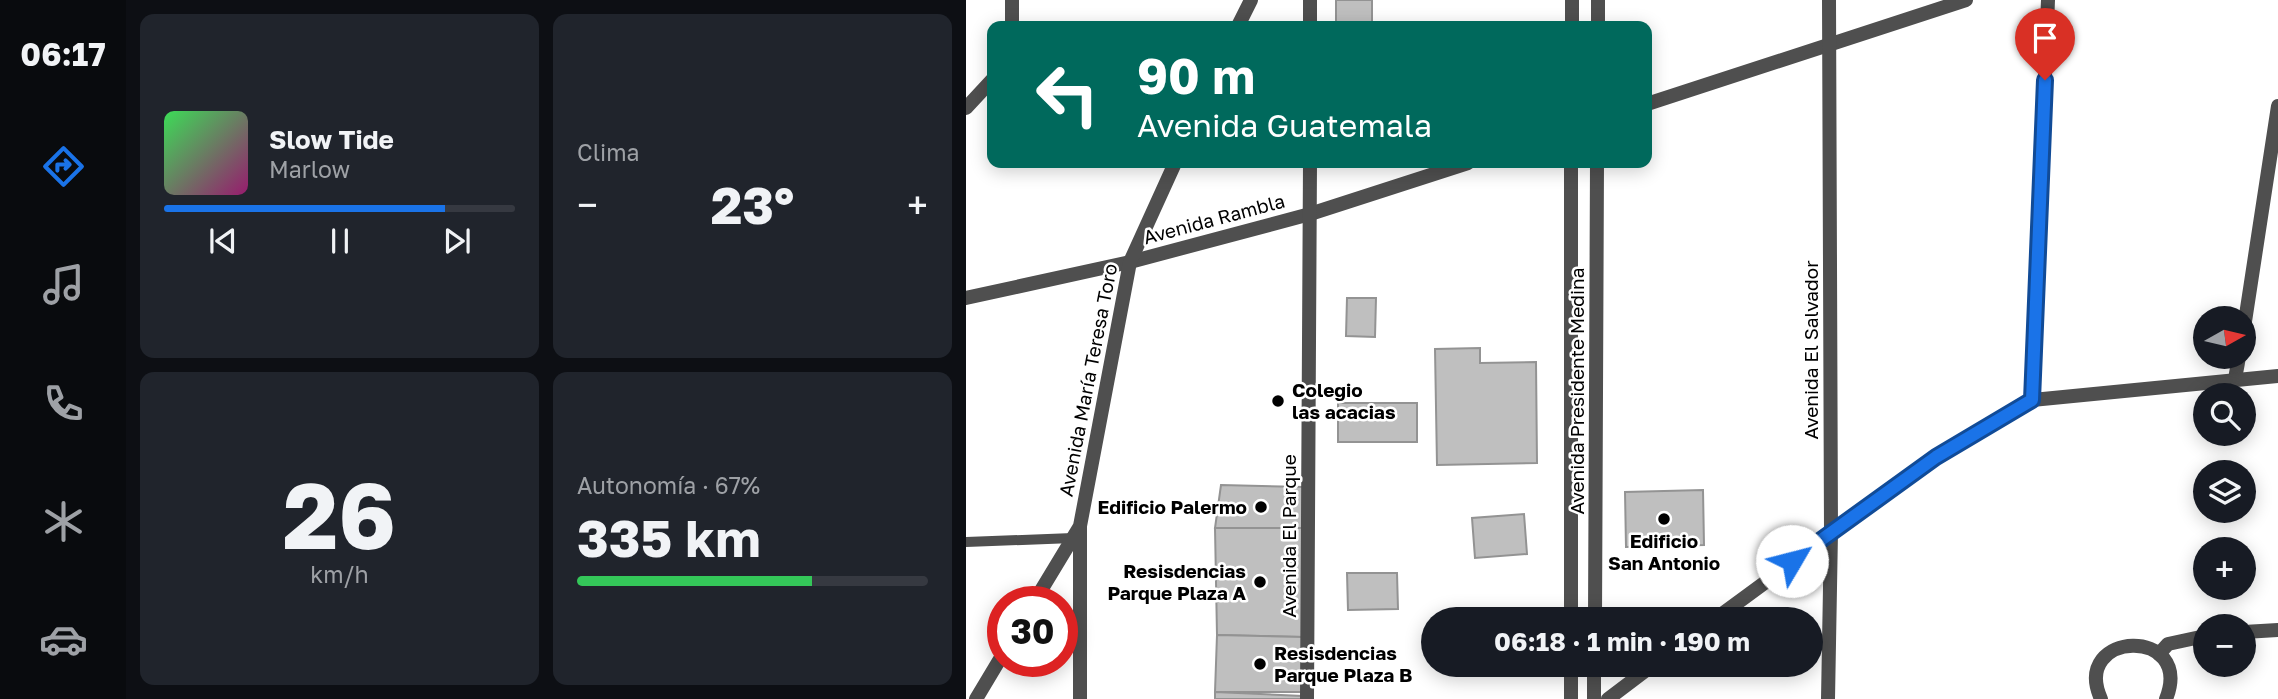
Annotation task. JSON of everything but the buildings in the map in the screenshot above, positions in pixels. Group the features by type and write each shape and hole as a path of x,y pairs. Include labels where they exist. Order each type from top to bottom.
{"street":[{"path":"1012,0 1012,21"},
{"path":"1240,21 1251,0"},
{"path":"1310,0 1310,21"},
{"path":"1572,0 1572,21"},
{"path":"1598,0 1598,21"},
{"name":"Avenida El Salvador","path":"1828,699 1831,532 1829,0"},
{"path":"1652,102 1966,0"},
{"path":"2032,400 2048,0"},
{"path":"966,108 987,85"},
{"path":"2247,306 2278,106"},
{"name":"Avenida María Teresa Toro","path":"1044,586 1076,532 1130,262 1173,168"},
{"name":"Avenida El Parque","path":"1307,699 1310,168"},
{"name":"Avenida Rambla","path":"966,298 1130,262 1310,214 1453,168"},
{"name":"Avenida Presidente Medina","path":"1571,168 1571,607"},
{"name":"Avenida Presidente Medina","path":"1595,607 1597,168"},
{"path":"2235,379 2237,369"},
{"path":"1731,607 1936,457 2032,400 2278,376"},
{"path":"1076,532 1080,699"},
{"path":"2256,631 2278,630"},
{"path":"2159,654 2168,644 2193,639"},
{"path":"2101,699 2096,679 2105,657 2114,649 2137,644 2149,647 2159,654 2166,664 2170,676 2170,689 2166,699"},
{"path":"976,699 989,677"},
{"path":"1571,677 1571,699"},
{"path":"1594,677 1594,699"},
{"path":"1608,699 1637,677"}],"lane":[{"path":"966,542 1076,532"}],"place":[{"name":"Colegio las acacias","path":"1278,401"},
{"name":"Edificio Palermo","path":"1261,507"},
{"name":"Edificio San Antonio","path":"1664,519"},
{"name":"Resisdencias Parque Plaza A","path":"1260,582"},
{"name":"Resisdencias Parque Plaza B","path":"1260,664"}],"route":[{"path":"1792,561 1936,457 2032,400 2045,80"}]}
